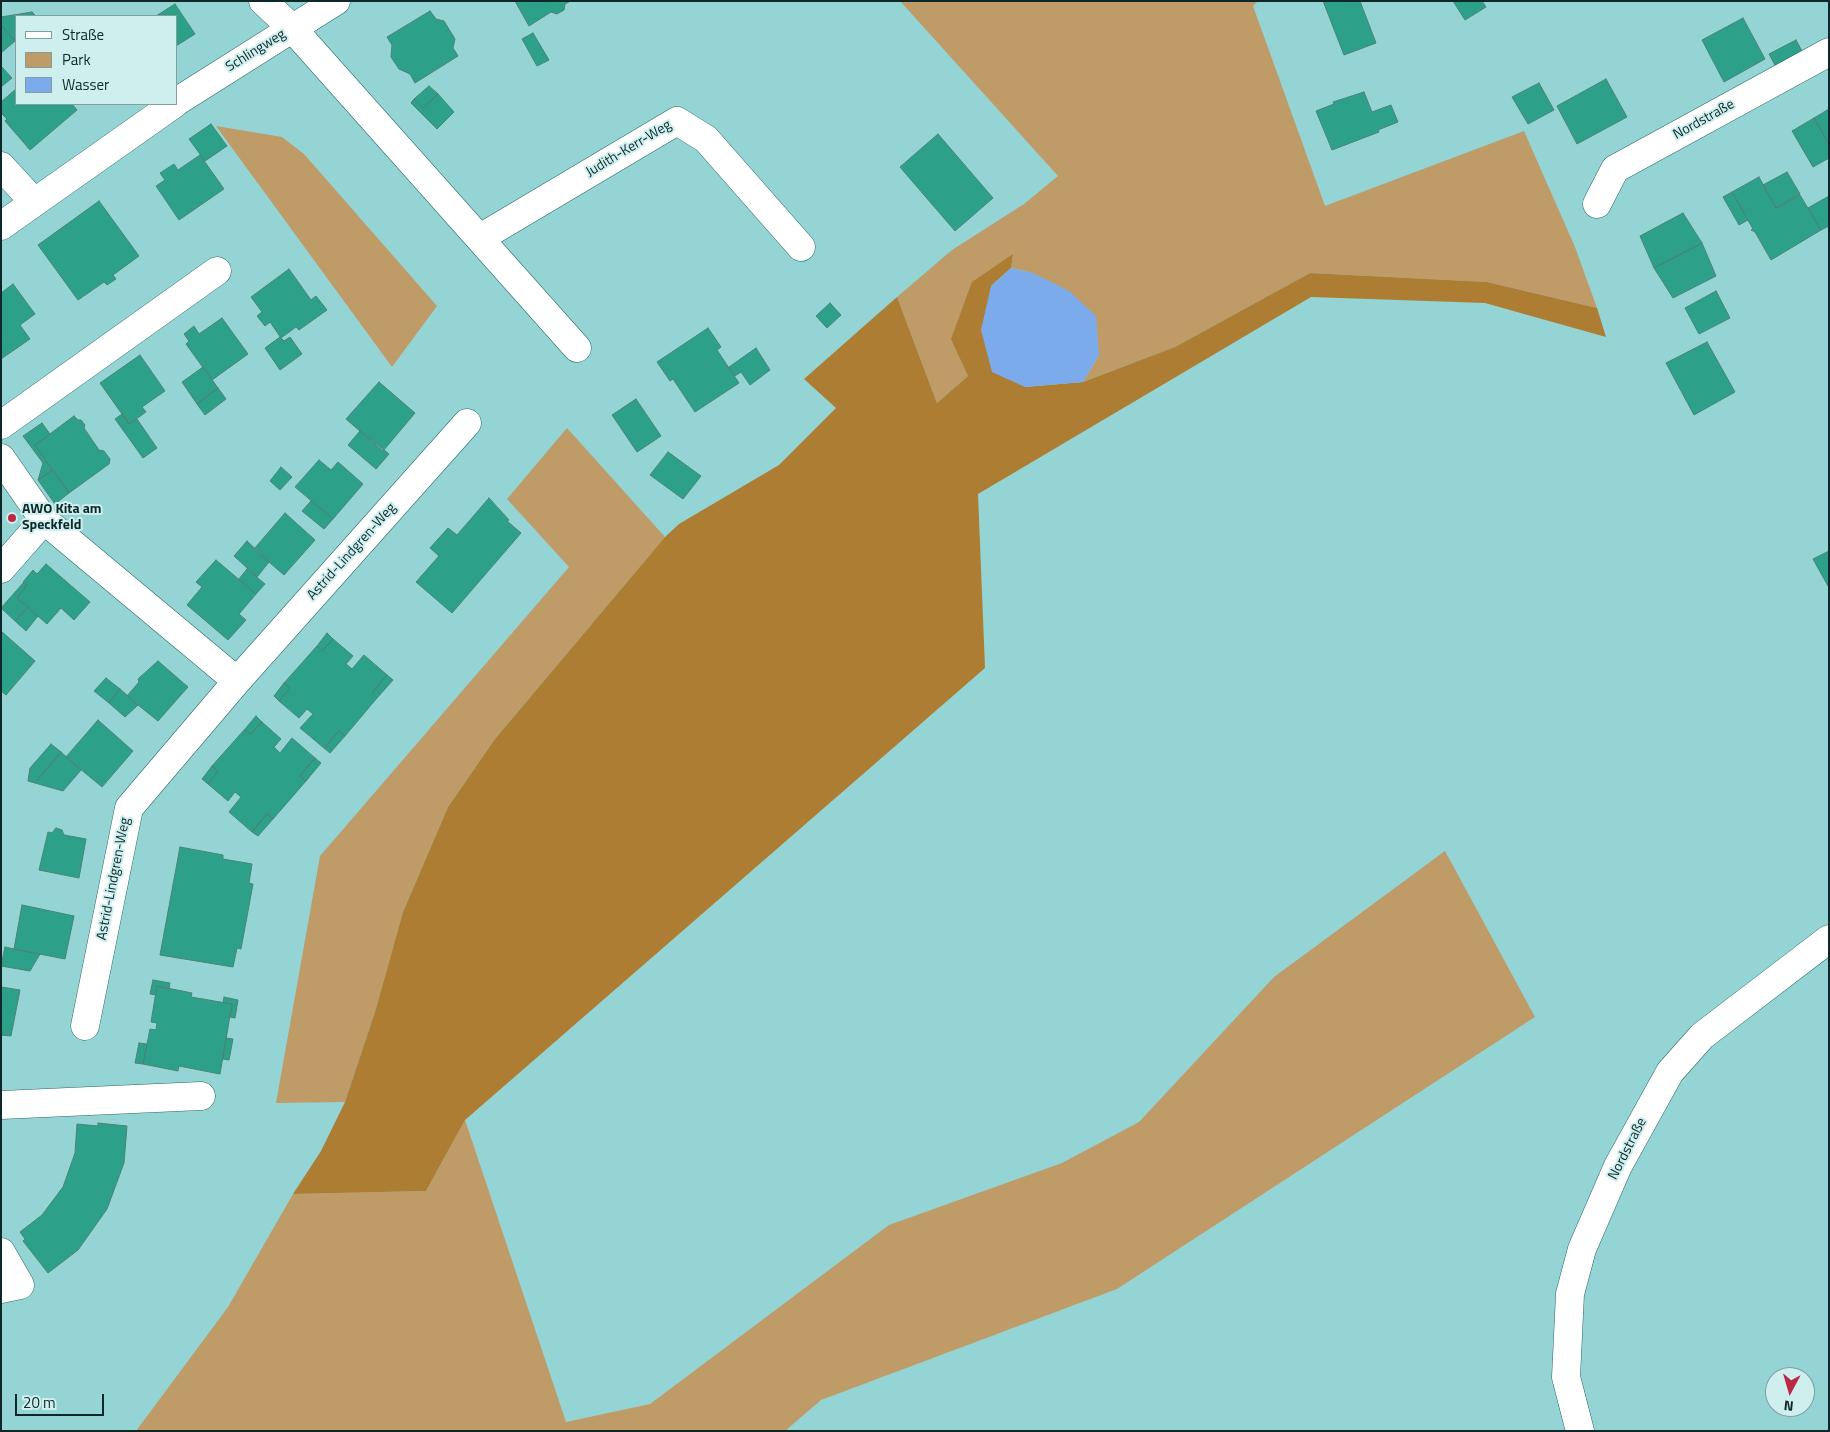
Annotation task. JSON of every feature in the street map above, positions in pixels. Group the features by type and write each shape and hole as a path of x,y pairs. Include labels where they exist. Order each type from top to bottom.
{"street":[{"path":"263,1 292,28 577,348"},
{"name":"Schlingweg","path":"178,101 336,1"},
{"name":"Nordstraße","path":"1597,204 1615,169 1829,52"},
{"name":"Schlingweg","path":"1,226 172,105"},
{"name":"Judith-Kerr-Weg","path":"480,238 677,121 706,139 801,247"},
{"path":"1,166 34,202"},
{"path":"1,425 217,272"},
{"name":"Astrid-Lindgren-Weg","path":"85,1026 129,808 237,681 467,423"},
{"path":"1,458 44,520 237,681"},
{"path":"1,569 44,520"},
{"name":"Nordstraße","path":"1580,1431 1566,1377 1570,1294 1582,1249 1618,1166 1670,1072 1702,1036 1829,939"},
{"path":"1,1105 201,1096"},
{"path":"1,1252 20,1285 1,1289"}],"green space":[{"path":"900,1 1258,1 1253,6 1325,206 1524,131 1575,247 1597,308 1487,282 1310,273 1175,347 1083,382 1099,355 1033,273 1011,268 1013,255 952,339 968,376 937,403 897,297 952,250 1024,204 1058,176"},
{"path":"216,126 282,137 304,154 437,306 392,367"},
{"path":"567,428 665,537 495,739 448,807 403,912 375,1012 345,1102 276,1103 320,856 569,567 507,499"},
{"path":"1445,851 1535,1017 1117,1289 821,1400 785,1431 136,1431 228,1307 293,1194 426,1191 465,1120 566,1422 650,1404 889,1225 1062,1163 1139,1122 1274,977"}],"shaded area":[{"path":"1013,254 1011,268 991,286 1025,387 1083,382 1175,347 1310,273 1487,282 1597,308 1606,337 1485,303 1311,297 978,494 985,668 465,1120 426,1191 293,1194 321,1151 345,1102 375,1012 403,912 448,807 495,739 665,537 679,524 779,465 836,408 804,379 897,297 937,403 968,376 951,339 972,282"}],"water":[{"path":"1011,268 1033,273 1069,291 1096,316 1099,355 1083,382 1025,387 992,372 981,330 991,286"}],"building":[{"path":"515,1 569,2 565,4 564,10 557,14 551,12 529,26"},
{"path":"1323,1 1360,1 1376,43 1344,55"},
{"path":"1453,1 1482,1 1486,7 1465,20"},
{"path":"175,4 195,34 178,45 178,15 158,15"},
{"path":"430,11 436,19 444,21 455,39 453,48 458,56 415,83 410,74 399,69 391,57 392,45 387,37"},
{"path":"32,12 35,15 15,15 15,41 1,25 1,17"},
{"path":"1743,18 1765,59 1724,82 1702,40"},
{"path":"1,25 15,41 1,53"},
{"path":"533,33 549,60 537,66 522,39"},
{"path":"1796,40 1803,53 1776,67 1769,54"},
{"path":"1,66 12,78 1,87"},
{"path":"1606,79 1627,117 1577,144 1557,106"},
{"path":"1539,83 1554,110 1528,124 1512,97"},
{"path":"429,86 438,94 423,108 414,99"},
{"path":"15,90 15,105 73,105 77,110 30,150 5,121 7,119 1,113 1,102"},
{"path":"1364,92 1372,112 1391,105 1398,122 1378,130 1379,132 1332,150 1316,111 1334,104 1333,102"},
{"path":"438,94 454,112 437,129 411,103 414,99 423,108"},
{"path":"1829,109 1829,144 1814,118"},
{"path":"1814,118 1829,144 1829,158 1813,167 1792,131"},
{"path":"211,124 227,146 205,161 189,139"},
{"path":"938,134 993,198 955,231 900,167"},
{"path":"200,155 224,189 179,220 156,186 165,180 160,173 174,164 178,170"},
{"path":"1787,172 1800,194 1776,208 1763,185"},
{"path":"1759,177 1776,208 1800,195 1821,230 1771,260 1755,232 1751,230 1753,229 1732,192"},
{"path":"1732,192 1748,220 1739,225 1723,197"},
{"path":"1829,196 1829,226 1821,230 1808,208"},
{"path":"99,201 139,256 113,275 116,279 107,285 104,282 78,300 38,245"},
{"path":"1683,213 1702,243 1654,268 1640,236"},
{"path":"1702,243 1716,276 1673,298 1654,268"},
{"path":"289,269 311,300 316,296 327,310 299,330 296,327 281,338 270,322 265,326 257,316 262,312 251,297"},
{"path":"13,284 35,314 20,325 30,339 1,359 1,293"},
{"path":"1716,291 1730,318 1699,334 1685,308"},
{"path":"830,303 841,315 827,328 816,316"},
{"path":"222,318 248,354 212,380 186,344 189,341 184,334 194,326 199,334"},
{"path":"708,328 721,347 717,350 739,383 695,412 673,379 670,381 657,362"},
{"path":"280,337 284,341 290,337 302,354 280,370 265,348"},
{"path":"1707,342 1735,392 1694,415 1666,363"},
{"path":"756,348 770,370 750,385 741,372 735,376 729,367"},
{"path":"140,355 165,391 142,407 146,412 129,424 100,383"},
{"path":"203,367 218,388 197,404 182,382"},
{"path":"379,382 415,413 383,451 346,419"},
{"path":"218,388 226,399 205,415 197,404"},
{"path":"636,399 661,436 637,452 612,415"},
{"path":"122,414 129,424 137,419 157,448 143,458 115,419"},
{"path":"74,416 81,420 85,425 84,428 99,450 104,451 110,459 109,464 69,493 35,445"},
{"path":"42,423 50,434 35,445 52,470 38,480 43,463 23,436"},
{"path":"360,431 389,454 376,469 348,445"},
{"path":"668,452 701,476 683,499 650,475"},
{"path":"319,460 331,470 338,462 363,484 333,519 295,487"},
{"path":"281,467 292,477 280,490 270,481"},
{"path":"52,470 69,493 55,504 38,480"},
{"path":"489,498 509,520 507,521 521,533 452,613 416,582 439,556 430,548 448,528 457,535"},
{"path":"311,501 333,519 324,529 302,511"},
{"path":"285,513 315,540 284,575 254,549"},
{"path":"247,541 269,562 257,577 234,556"},
{"path":"1829,551 1829,585 1828,586 1813,559"},
{"path":"216,560 256,594 239,614 246,620 228,640 187,605 202,587 196,582"},
{"path":"46,564 90,602 74,620 61,608 47,624 17,598 27,585 23,582 33,570 37,574"},
{"path":"247,569 265,584 256,594 239,579"},
{"path":"24,582 27,585 17,598 28,607 15,621 1,608"},
{"path":"28,607 38,616 26,631 15,621"},
{"path":"1,631 35,661 6,695 1,691"},
{"path":"327,633 333,639 322,651 317,646"},
{"path":"333,639 353,656 346,664 352,669 364,655 387,675 372,693 377,698 345,736 339,731 324,748 300,728 313,714 307,709 299,718 279,701 290,688 284,683 317,646 322,651"},
{"path":"158,661 188,687 158,721 127,696 139,682 138,679"},
{"path":"387,675 393,680 377,698 372,693"},
{"path":"106,678 120,689 109,703 94,691"},
{"path":"284,683 290,688 279,701 274,696"},
{"path":"120,689 138,705 125,717 109,703"},
{"path":"256,716 262,722 251,734 245,729"},
{"path":"98,720 133,751 102,787 66,757"},
{"path":"262,722 281,739 274,747 280,753 292,738 315,758 300,776 306,781 273,819 267,814 252,832 229,812 241,797 235,792 228,801 208,784 218,771 212,766 245,729 251,734"},
{"path":"339,731 345,736 330,753 324,748"},
{"path":"51,744 61,752 35,783 28,781 30,768"},
{"path":"61,752 81,770 63,791 35,783"},
{"path":"315,758 321,763 306,781 300,776"},
{"path":"212,766 218,771 208,784 202,779"},
{"path":"267,814 273,819 258,836 252,832"},
{"path":"56,828 62,830 64,835 86,839 79,878 39,870 48,832 52,833"},
{"path":"180,847 223,855 223,859 252,864 249,883 253,884 241,949 237,948 233,967 160,955"},
{"path":"22,905 74,916 65,959 14,949"},
{"path":"5,947 40,954 30,971 1,966"},
{"path":"153,980 170,983 169,989 157,986 156,995 150,994"},
{"path":"157,986 192,993 191,997 232,1004 220,1074 179,1066 178,1071 143,1064 150,1029 156,1030 157,1023 151,1022"},
{"path":"1,987 20,990 11,1036 1,1035"},
{"path":"224,997 238,1000 235,1018 230,1017 232,1004 223,1003"},
{"path":"226,1038 233,1039 229,1060 223,1059"},
{"path":"139,1043 147,1044 143,1064 135,1063"},
{"path":"98,1123 127,1126 124,1163 107,1209 78,1250 48,1273 23,1241 25,1239 20,1232 42,1215 63,1187 75,1153 77,1124 98,1126"}],"place":[{"name":"AWO Kita am Speckfeld","path":"12,518"}]}
